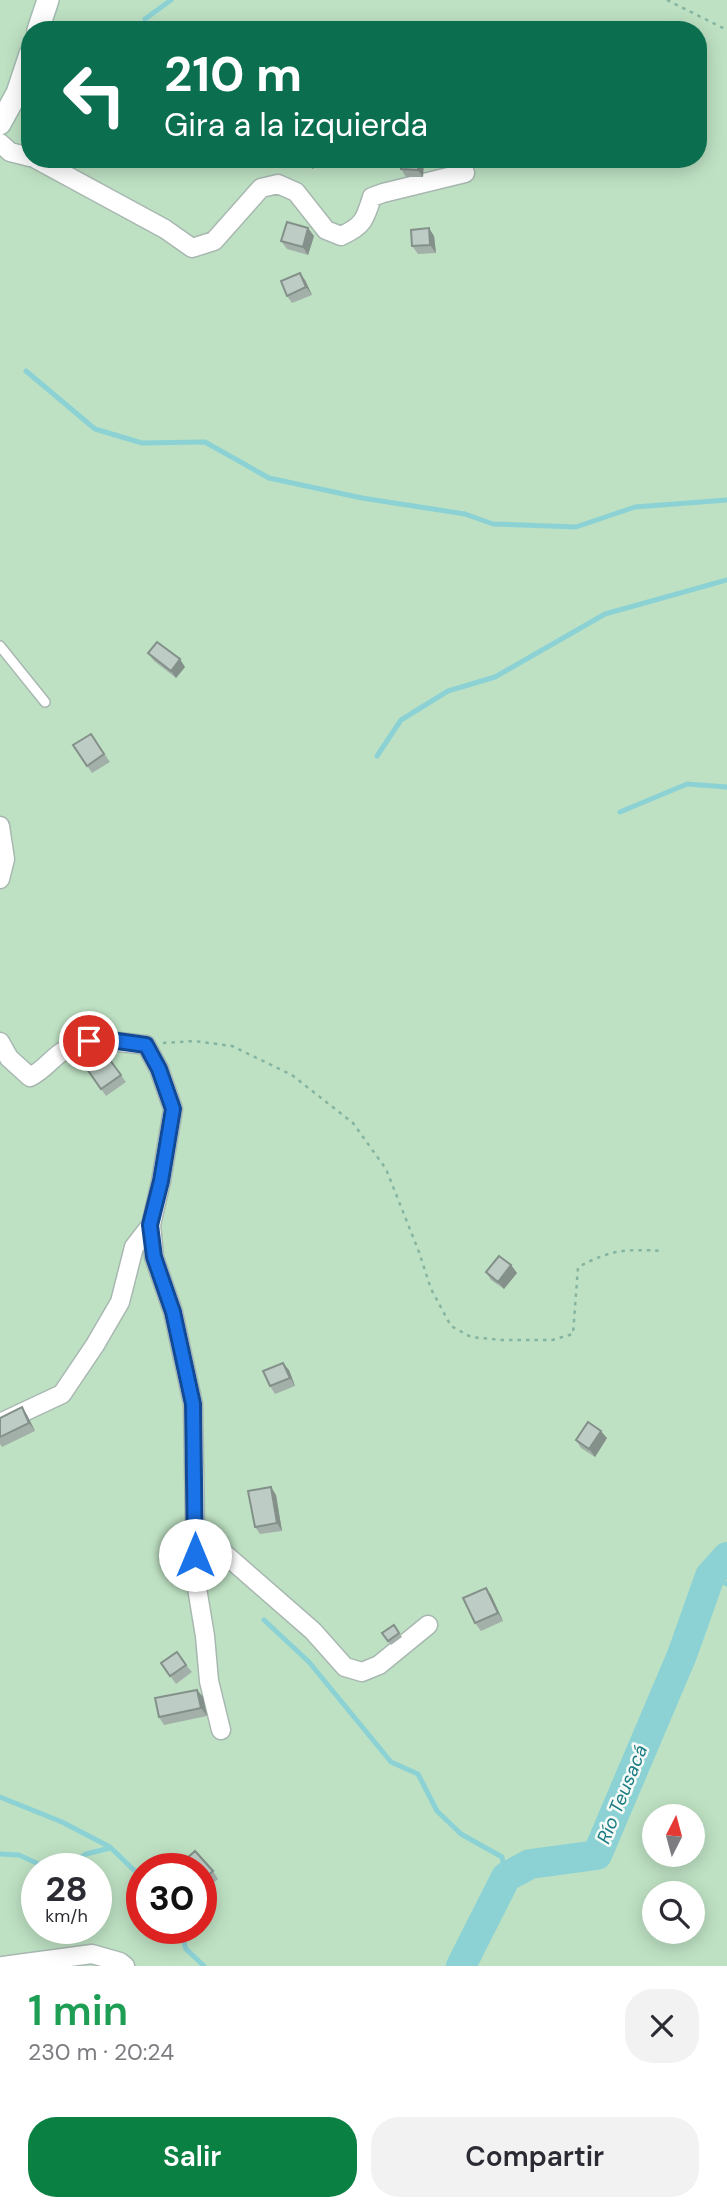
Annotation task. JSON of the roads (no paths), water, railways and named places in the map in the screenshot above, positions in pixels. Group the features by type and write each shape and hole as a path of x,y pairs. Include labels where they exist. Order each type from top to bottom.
{"street":[{"path":"41,21 48,0"},
{"path":"0,124 21,81"},
{"path":"0,143 10,152 21,155"},
{"path":"53,168 165,229 192,248 214,242 261,188 278,184 296,192 326,230 341,236 357,228 367,214 372,197 465,173"},
{"path":"0,826 5,859 0,879"},
{"path":"0,1042 9,1058 30,1077 43,1071 64,1050 89,1041 146,1045 159,1069 173,1109 161,1181 150,1225 154,1257 173,1312 193,1404 196,1583 209,1681 221,1730"},
{"path":"0,1423 62,1394 120,1302 134,1247 150,1225"},
{"path":"195,1528 313,1631 345,1667 362,1672 379,1665 428,1625"},
{"path":"3,1966 92,1954 125,1966"}],"lane":[{"path":"0,646 45,702"}],"waterway":[{"path":"145,19 171,0"},
{"path":"26,371 95,429 142,443 205,442 269,478 362,498 465,514 493,524 576,527 635,507 727,500"},
{"path":"377,756 401,720 448,691 495,677 605,614 727,580"},
{"path":"620,812 687,784 727,787"},
{"name":"Río Teusacá","path":"461,1966 506,1877 530,1864 597,1855 682,1655 710,1576 727,1557"},
{"path":"710,1576 727,1584"},
{"path":"264,1620 309,1662 391,1762 418,1774 437,1811 461,1834 502,1857 506,1877"},
{"path":"0,1797 62,1822 110,1847 126,1862"},
{"path":"90,1853 110,1848"},
{"path":"0,1854 21,1856"},
{"path":"185,1944 186,1949 204,1966"}]}
